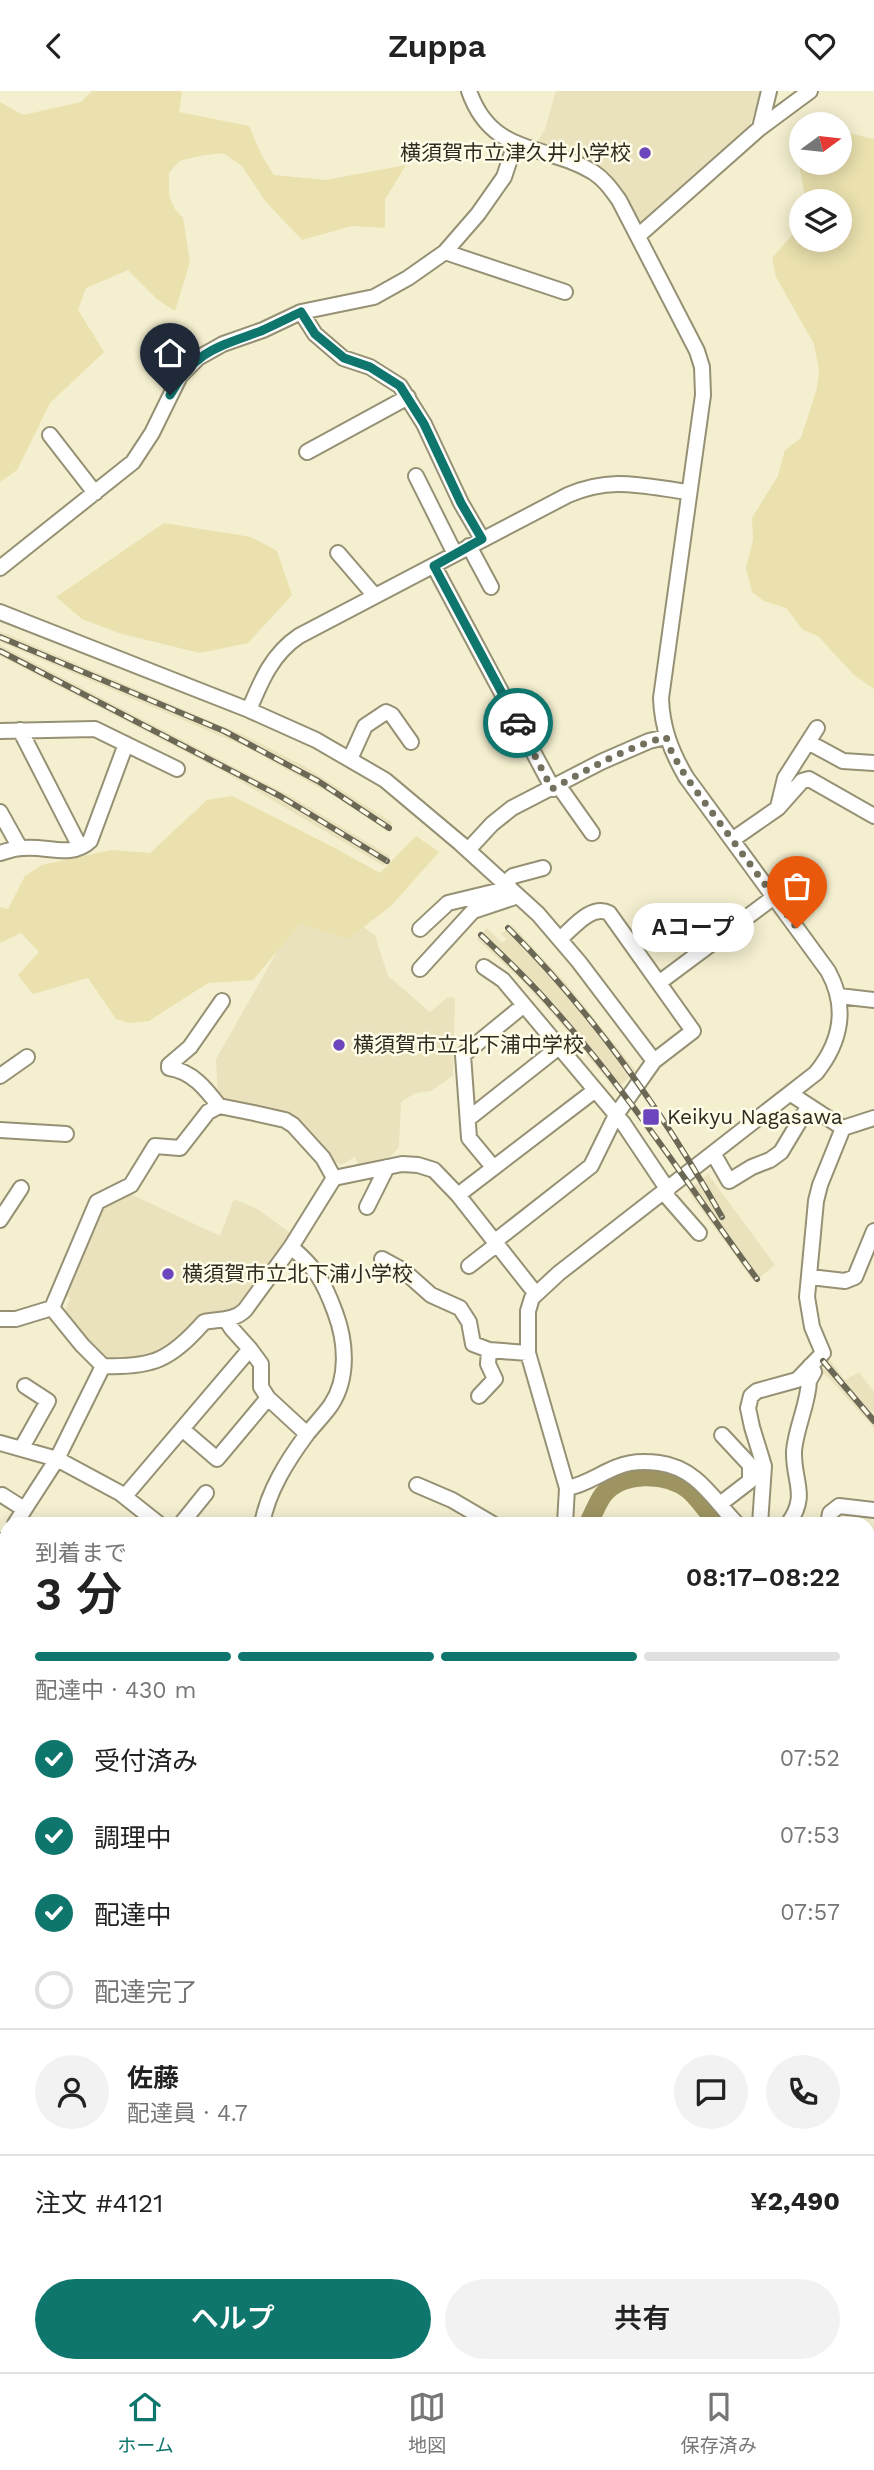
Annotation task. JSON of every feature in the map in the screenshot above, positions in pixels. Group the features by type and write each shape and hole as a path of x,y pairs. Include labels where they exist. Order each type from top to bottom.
{"street":[{"path":"469,91 483,118 515,144 579,164 608,184 692,338 702,367 703,395 661,698 666,737 686,777 828,971 839,996 840,1023 836,1042 816,1073 559,1273 532,1298 528,1311 528,1353 567,1488 565,1517"},
{"path":"760,128 769,91"},
{"path":"638,236 760,128 810,91"},
{"path":"0,568 133,462 152,433 180,376 198,358 223,344 263,330 301,312 374,297 408,278 445,252 504,177 515,144"},
{"path":"445,252 565,292"},
{"path":"301,312 315,334 344,358 370,367 390,378 408,397 424,424 461,503 491,587"},
{"path":"307,452 408,397"},
{"path":"50,435 94,493"},
{"path":"416,476 456,554"},
{"path":"249,710 272,661 281,649 314,627 568,495 597,484 624,483 688,492"},
{"path":"338,553 375,596"},
{"path":"434,566 555,787 592,833"},
{"path":"0,612 249,710 316,740 404,795 511,889 560,940 654,1061"},
{"path":"350,759 368,722 386,712 392,715 411,742"},
{"path":"778,808 785,778 817,728"},
{"path":"0,731 95,729 177,769"},
{"path":"19,730 80,847"},
{"path":"468,850 501,815 601,762 649,741 666,737"},
{"path":"808,742 843,761 874,763"},
{"path":"0,853 20,848 69,851 90,841 126,744"},
{"path":"732,840 778,808 802,781 809,779 874,816"},
{"path":"0,812 20,848"},
{"path":"511,889 513,876 543,868"},
{"path":"420,929 448,903 511,889"},
{"path":"420,969 473,911 511,889"},
{"path":"660,982 774,897"},
{"path":"469,1266 591,1167 616,1115 654,1061 693,1031 609,913 602,909 593,911 560,940"},
{"path":"484,967 503,980 616,1115 666,1191 699,1233"},
{"path":"839,996 874,1000"},
{"path":"219,1107 206,1088 179,1070 169,1068 169,1065 190,1047 222,1001"},
{"path":"493,1167 469,1138 463,1055 524,1005"},
{"path":"468,1119 559,1047"},
{"path":"0,1076 27,1057"},
{"path":"458,1195 594,1091"},
{"path":"791,1094 843,1128 874,1118"},
{"path":"52,1308 97,1202 131,1185 155,1146 180,1148 208,1112 219,1107 285,1119 304,1135 334,1178"},
{"path":"713,1153 729,1181 770,1160 781,1151 808,1107"},
{"path":"760,1517 764,1466 748,1408 751,1396 757,1391 797,1380 824,1350 812,1327 807,1297 817,1196 843,1128"},
{"path":"0,1130 66,1134"},
{"path":"52,1308 103,1366 118,1367 158,1361 180,1349 204,1322 226,1320 245,1310 291,1247 334,1178 387,1167 418,1165 434,1170 458,1195 536,1294"},
{"path":"367,1207 387,1167"},
{"path":"0,1220 21,1188"},
{"path":"810,1277 845,1281 855,1277 874,1231"},
{"path":"265,1517 279,1477 307,1434 332,1403 343,1378 344,1350 338,1319 324,1282 291,1247"},
{"path":"382,1259 404,1271 431,1295 460,1308 469,1322 472,1345 489,1350 528,1353"},
{"path":"0,1319 16,1319 52,1308"},
{"path":"226,1320 261,1364 261,1387 268,1398 307,1434"},
{"path":"125,1496 250,1349"},
{"path":"479,1396 495,1380 488,1364 489,1350"},
{"path":"793,1517 800,1500 794,1452 796,1434 809,1391 809,1381 814,1372 810,1365"},
{"path":"19,1517 57,1459 103,1366"},
{"path":"21,1449 48,1401 25,1387"},
{"path":"182,1429 217,1459 268,1398"},
{"path":"720,1504 750,1481 750,1465 722,1435"},
{"path":"0,1443 57,1459 125,1496 150,1517"},
{"path":"567,1488 583,1485 615,1468 645,1461 672,1464 692,1474 731,1517"},
{"path":"417,1485 452,1500 481,1517"},
{"path":"187,1517 206,1493"},
{"path":"2,1495 24,1509"},
{"path":"829,1517 830,1513 839,1506 874,1510"}],"shaded area":[{"path":"92,91 182,91 179,112 249,126 274,175 326,180 406,165 385,199 385,228 352,226 302,240 266,202 242,166 223,153 179,161 169,173 169,196 183,218 190,262 175,311 158,300 128,270 86,288 78,310 104,352 50,403 17,470 0,482 0,102 23,115 81,102"},
{"name":"横須賀市立津久井小学校","path":"556,91 761,91 748,132 645,223 636,220 620,188 594,163 537,143 545,129"},
{"path":"852,134 874,139 874,689 854,675 818,636 803,630 786,608 764,601 752,592 746,568 753,540 752,518 778,476 785,450 801,438 817,388 819,370 814,344 776,277 772,258 789,239 789,252 852,252 852,189 804,189 801,175 852,175"},
{"path":"164,523 251,537 277,551 292,595 248,643 200,653 122,634 82,619 56,597"},
{"path":"0,631 246,736 304,766 393,823 387,831 334,796 246,747 0,642"},
{"path":"0,645 294,798 390,856 384,866 226,773 0,656"},
{"path":"232,796 380,873 416,836 439,852 391,906 348,939 300,924 253,980 208,983 149,1021 129,1023 116,1019 88,978 33,994 18,975 39,952 21,933 0,943 0,907 8,909 25,876 42,865 111,850 150,853 207,800"},
{"name":"横須賀市立北下浦中学校","path":"322,899 375,935 388,976 430,1012 448,997 455,998 453,1076 431,1091 415,1093 401,1102 399,1147 391,1156 358,1165 355,1157 341,1165 317,1150 299,1126 218,1100 216,1059 299,913"},
{"path":"512,925 565,982 636,1071 616,1090 557,1019 522,981 477,939 487,928 502,943 507,939 501,934"},
{"path":"708,1174 775,1265 754,1282 688,1191"},
{"name":"横須賀市立北下浦小学校","path":"124,1191 220,1236 234,1199 257,1209 293,1235 239,1311 209,1312 203,1315 178,1346 141,1358 111,1360 90,1347 68,1324 66,1309 70,1298 61,1294 97,1205"},
{"path":"828,1357 845,1380 859,1372 874,1392 874,1428 828,1377 815,1368"}],"waterway":[{"path":"592,1517 601,1498 611,1487 632,1478 644,1477 657,1477 679,1484 689,1490 712,1517"}],"railway":[{"path":"0,637 224,731 318,781 389,828"},
{"path":"0,651 280,796 387,861"},
{"path":"508,928 569,994 625,1065 676,1139 722,1217"},
{"path":"481,935 544,997 607,1072 757,1279"},
{"path":"823,1361 874,1421"}],"way so far":[{"path":"518,723 552,789 601,762 649,741 666,737 686,777 797,928"}],"place":[{"name":"横須賀市立津久井小学校","path":"645,153"},
{"name":"Aコープ","path":"797,928"},
{"name":"横須賀市立北下浦中学校","path":"339,1045"},
{"name":"Keikyu Nagasawa","path":"651,1117"},
{"name":"横須賀市立北下浦小学校","path":"168,1274"}],"route":[{"path":"170,395 180,376 198,358 223,344 263,330 301,312 315,334 344,358 370,367 400,386 424,424 461,503 482,539 434,566 518,723"}]}
